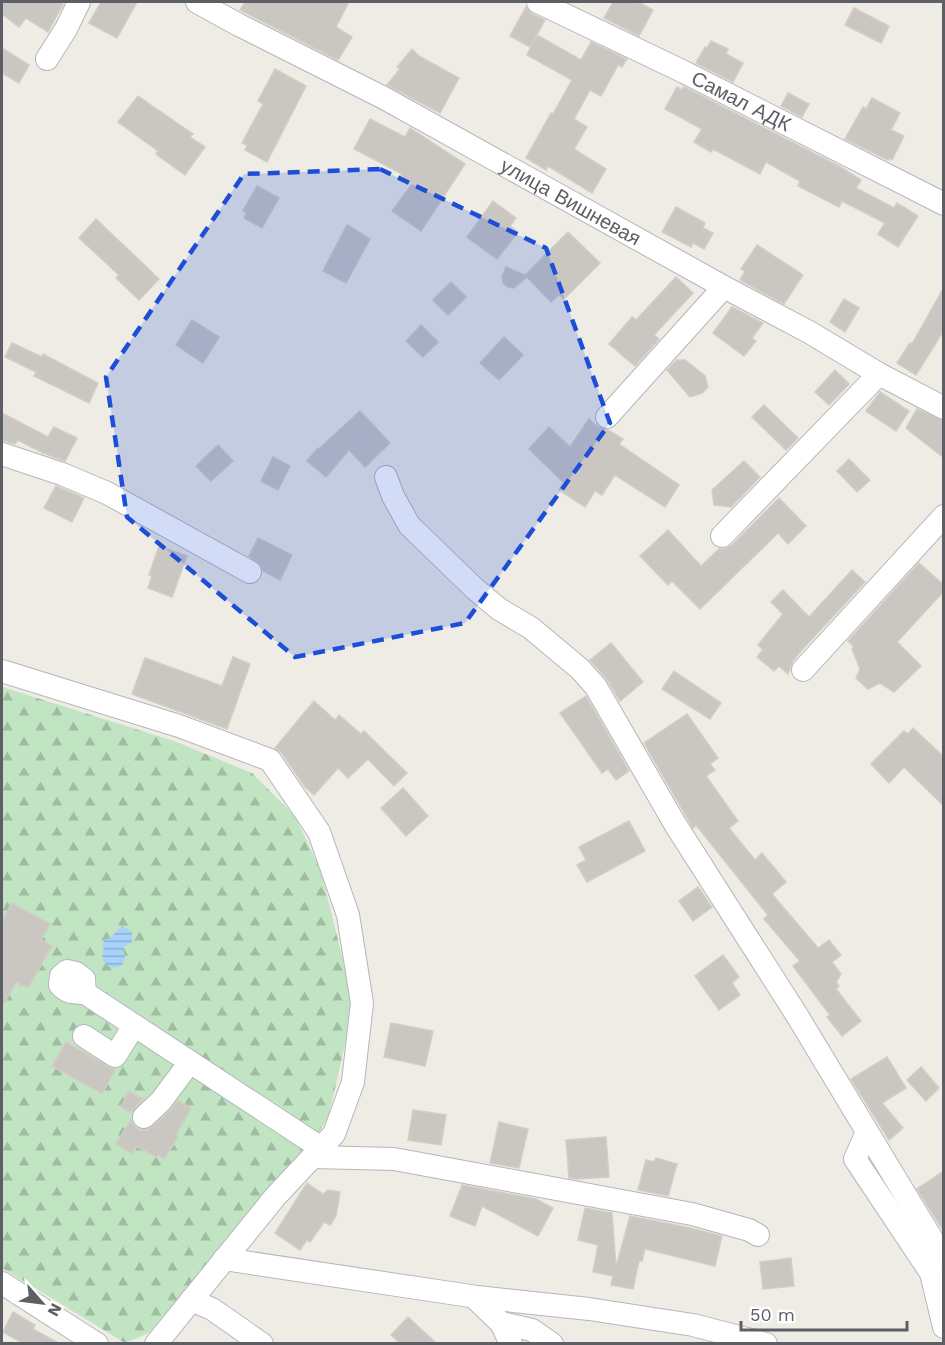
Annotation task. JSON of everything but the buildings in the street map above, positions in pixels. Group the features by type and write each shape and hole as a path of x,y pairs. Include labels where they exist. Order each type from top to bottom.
{"street":[{"path":"47,59 66,29 77,2"},
{"name":"улица Вишневая","path":"197,2 384,98 944,408"},
{"name":"Самал АДК","path":"538,2 705,82 944,204"},
{"path":"607,417 723,286"},
{"path":"722,536 879,374"},
{"path":"2,454 62,474 107,493 250,572"},
{"path":"386,477 409,525 475,589 499,609 531,628 580,669 596,687 675,824 798,1017 944,1259"},
{"path":"803,670 944,516"},
{"path":"2,671 179,726 270,760 319,832 348,915 362,1003 353,1082 334,1134 275,1197 156,1344"},
{"path":"85,993 190,1062 317,1153 394,1159 692,1214 749,1230 758,1235"},
{"path":"84,1036 115,1056 134,1026"},
{"path":"144,1117 161,1101 190,1062"},
{"path":"867,1132 855,1159 931,1273 944,1327"},
{"path":"224,1259 474,1297 589,1309 693,1325 766,1344"},
{"path":"2,1283 97,1344"},
{"path":"474,1297 501,1323 511,1344"},
{"path":"191,1300 212,1310 262,1344"},
{"path":"501,1323 532,1330 552,1344"}],"highlighted area":[{"path":"380,169 546,248 610,423 465,623 295,657 127,517 106,377 244,174"}],"green space":[{"path":"2,687 174,741 252,773 295,816 321,871 354,1005 328,1119 149,1333 125,1343 2,1268"}],"water":[{"path":"122,926 132,932 132,942 123,948 125,957 122,965 116,968 109,967 103,959 102,945 105,939 109,939"}]}
